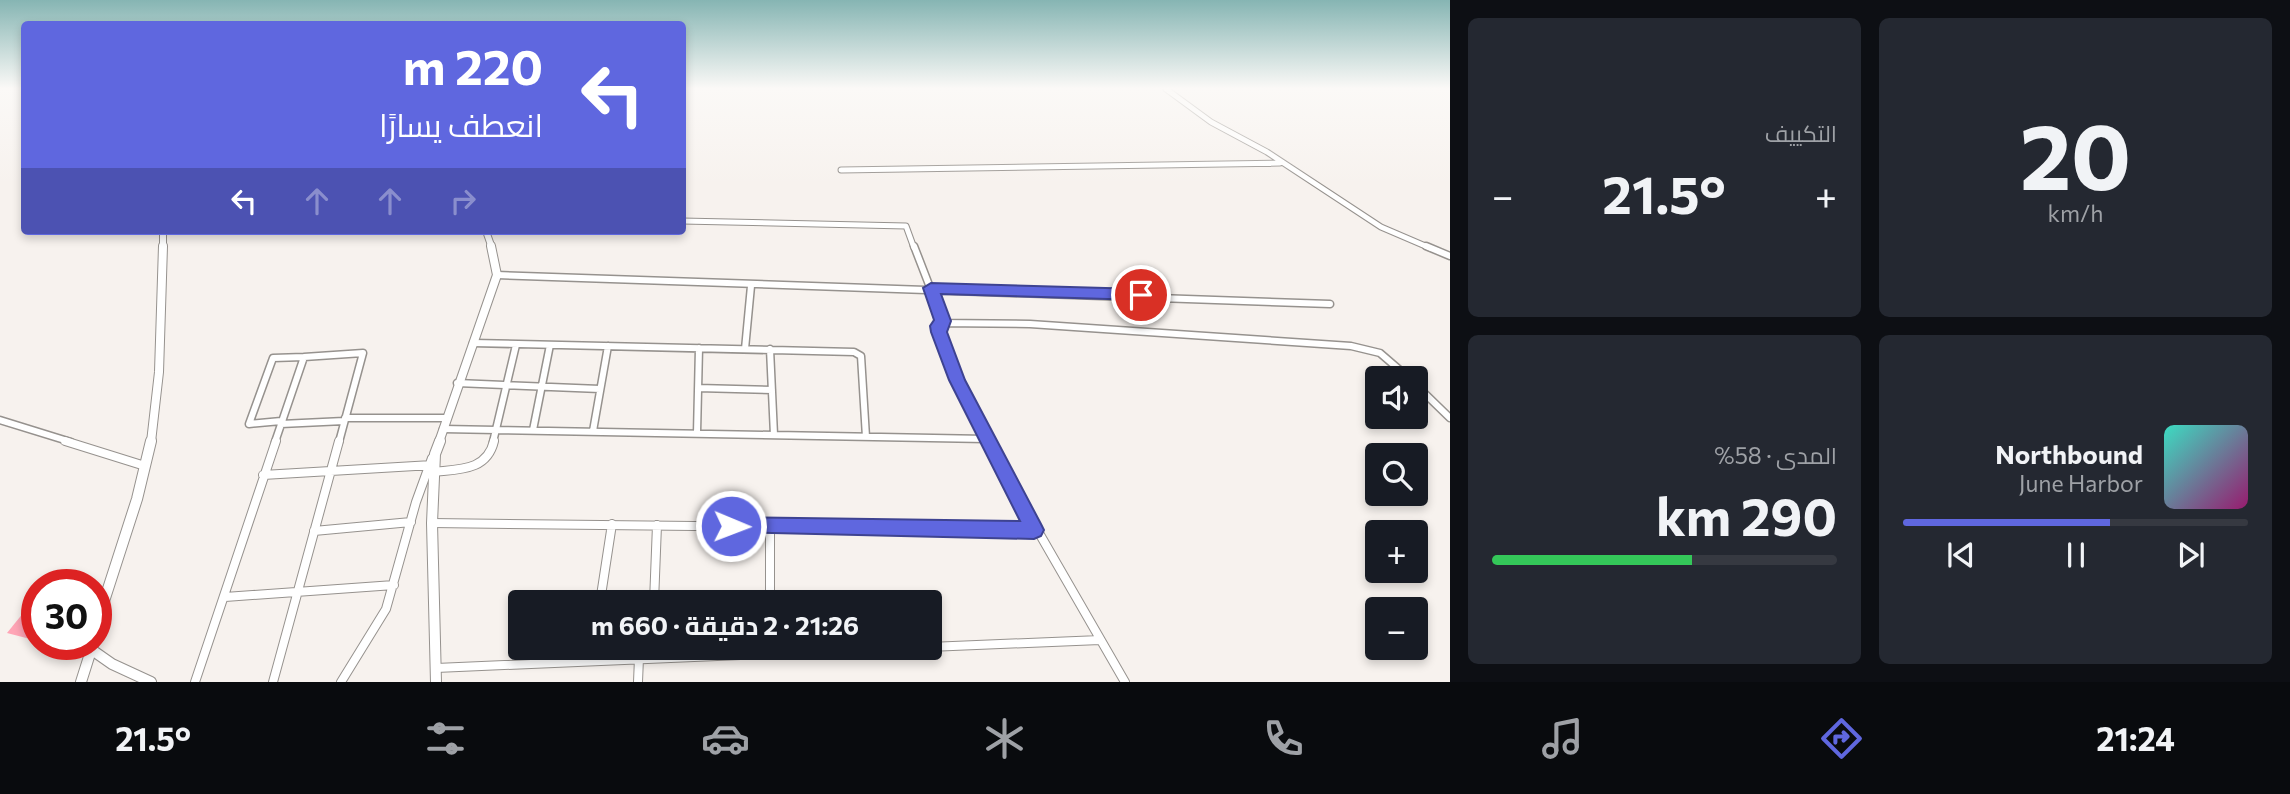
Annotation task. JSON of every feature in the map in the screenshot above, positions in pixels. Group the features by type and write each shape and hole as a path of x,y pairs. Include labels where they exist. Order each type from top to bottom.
{"street":[{"path":"1209,121 1257,146 1381,227 1450,256"},
{"path":"841,170 1280,163"},
{"path":"686,221 906,226 943,321"},
{"path":"112,574 145,466 158,390 163,307 163,235"},
{"path":"341,682 379,625 394,585 411,522 432,468 457,383 497,275 496,258 487,235"},
{"path":"497,275 751,286 931,288 1330,304"},
{"path":"745,349 751,286"},
{"path":"943,321 1351,346 1380,353 1395,366"},
{"path":"943,321 937,328 943,345 986,439 1034,530 1125,682"},
{"path":"473,344 858,353 866,437"},
{"path":"263,475 474,468 491,453 516,345"},
{"path":"533,430 550,345"},
{"path":"593,431 608,346"},
{"path":"697,433 698,348"},
{"path":"771,349 774,435"},
{"path":"273,682 298,592 314,531 331,471 345,420 363,353 272,358 249,424 345,420 447,418"},
{"path":"195,682 304,358"},
{"path":"457,383 600,389"},
{"path":"698,388 772,390"},
{"path":"1428,397 1450,418"},
{"path":"0,420 145,466"},
{"path":"443,429 986,439"},
{"path":"432,468 436,682"},
{"path":"314,531 411,522"},
{"path":"432,523 1034,530"},
{"path":"602,590 612,523"},
{"path":"654,590 657,525"},
{"path":"769,526 770,590"},
{"path":"225,597 394,585"},
{"path":"942,646 1100,640"},
{"path":"81,682 88,660"},
{"path":"107,660 151,682"},
{"path":"436,668 591,660"},
{"path":"638,682 639,660"}],"shaded area":[{"path":"21,616 21,637 7,633"}],"route":[{"path":"731,526 1034,530 957,380 939,332 939,323 943,321 931,288 1141,295"}]}
